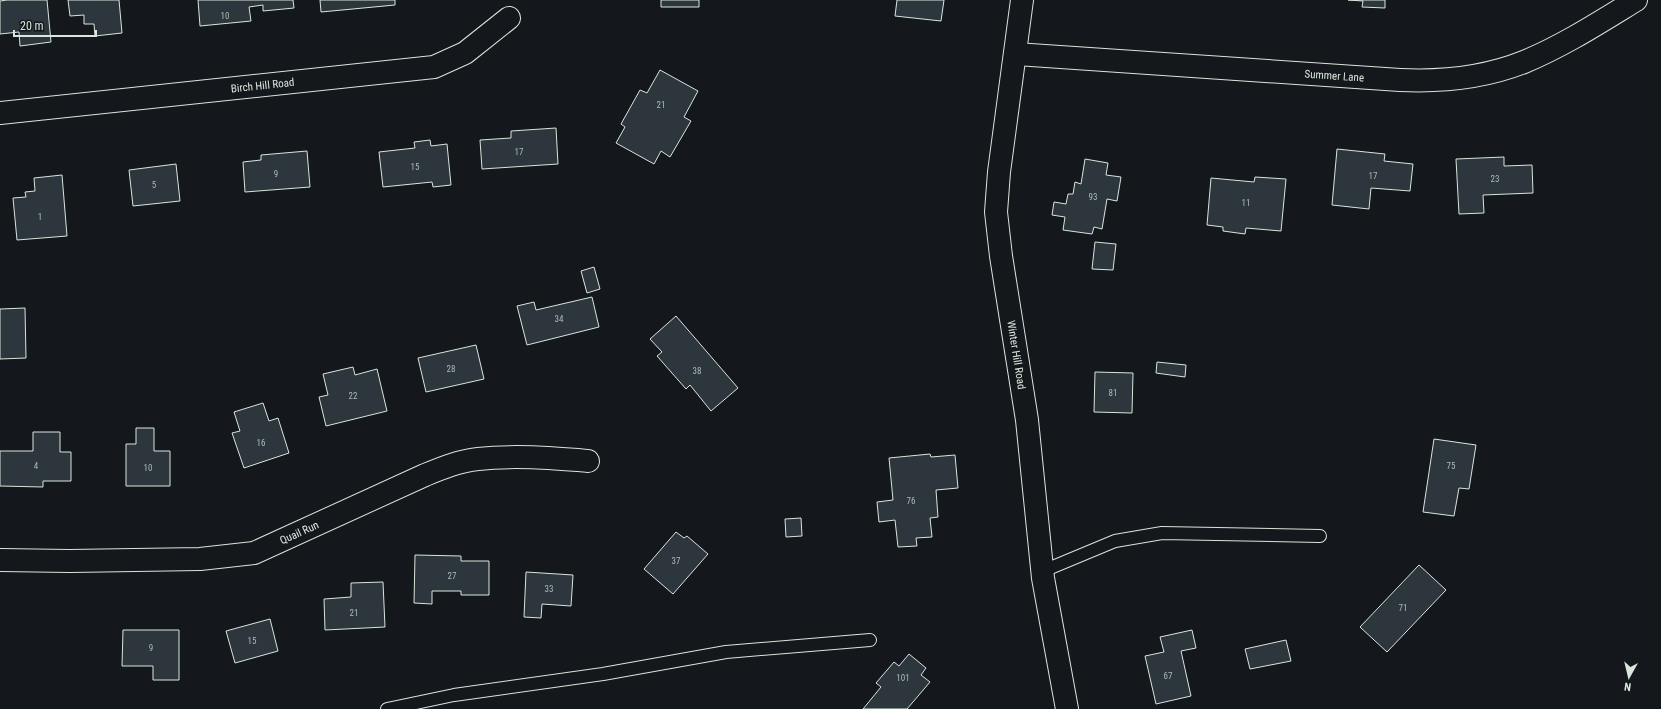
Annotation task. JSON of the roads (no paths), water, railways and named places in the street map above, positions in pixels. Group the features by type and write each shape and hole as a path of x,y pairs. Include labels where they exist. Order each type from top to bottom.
{"street":[{"name":"Winter Hill Road","path":"1022,0 999,172 996,212 1001,256 1027,420 1043,571 1067,709"},
{"name":"Summer Lane","path":"1015,54 1400,80 1450,80 1487,73 1523,62 1568,41 1636,0"},
{"name":"Birch Hill Road","path":"0,113 434,67 465,53 510,18"},
{"name":"Quail Run","path":"0,560 200,559 254,553 425,474 451,465 477,459 524,457 588,461"}],"lane":[{"path":"1043,571 1115,541 1162,533 1320,536"},
{"path":"387,709 454,695 603,674 726,652 870,640"}]}
